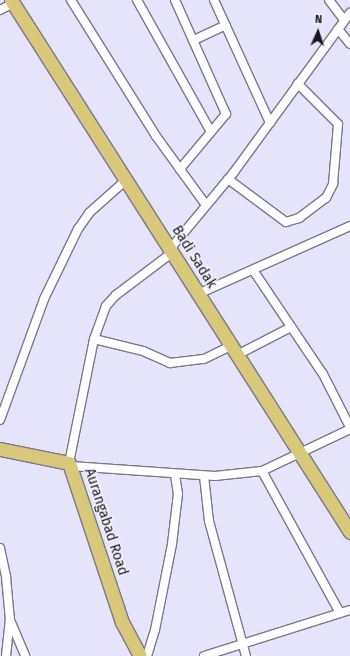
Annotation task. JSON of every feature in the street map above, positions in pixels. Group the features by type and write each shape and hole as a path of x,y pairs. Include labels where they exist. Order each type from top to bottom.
{"main road":[{"name":"Badi Sadak","path":"12,1 172,250 198,294 350,532"},
{"name":"Aurangabad Road","path":"0,448 70,464 122,622 140,656"}],"street":[{"path":"71,0 154,132 206,205"},
{"path":"137,0 211,132"},
{"path":"175,0 226,114 180,169"},
{"path":"214,0 270,123"},
{"path":"329,0 344,20"},
{"path":"0,10 12,1"},
{"path":"253,270 323,374 350,428 301,454 262,471 204,476 70,464 94,339 110,300 172,250 228,179 350,13"},
{"path":"194,40 226,26"},
{"path":"338,29 350,44"},
{"path":"228,179 286,222 294,220 326,198 333,184 338,124 298,84"},
{"path":"0,420 44,299 78,229 92,210 126,180"},
{"path":"198,294 350,226"},
{"path":"94,339 143,351 170,363 204,359 234,350 291,327"},
{"path":"262,471 340,613"},
{"path":"147,656 155,630 172,544 178,494 175,474"},
{"path":"204,476 209,522 241,643 246,656"},
{"path":"0,548 6,576 10,620 6,656"},
{"path":"204,656 241,643 350,610"},
{"path":"10,620 25,656"}]}
